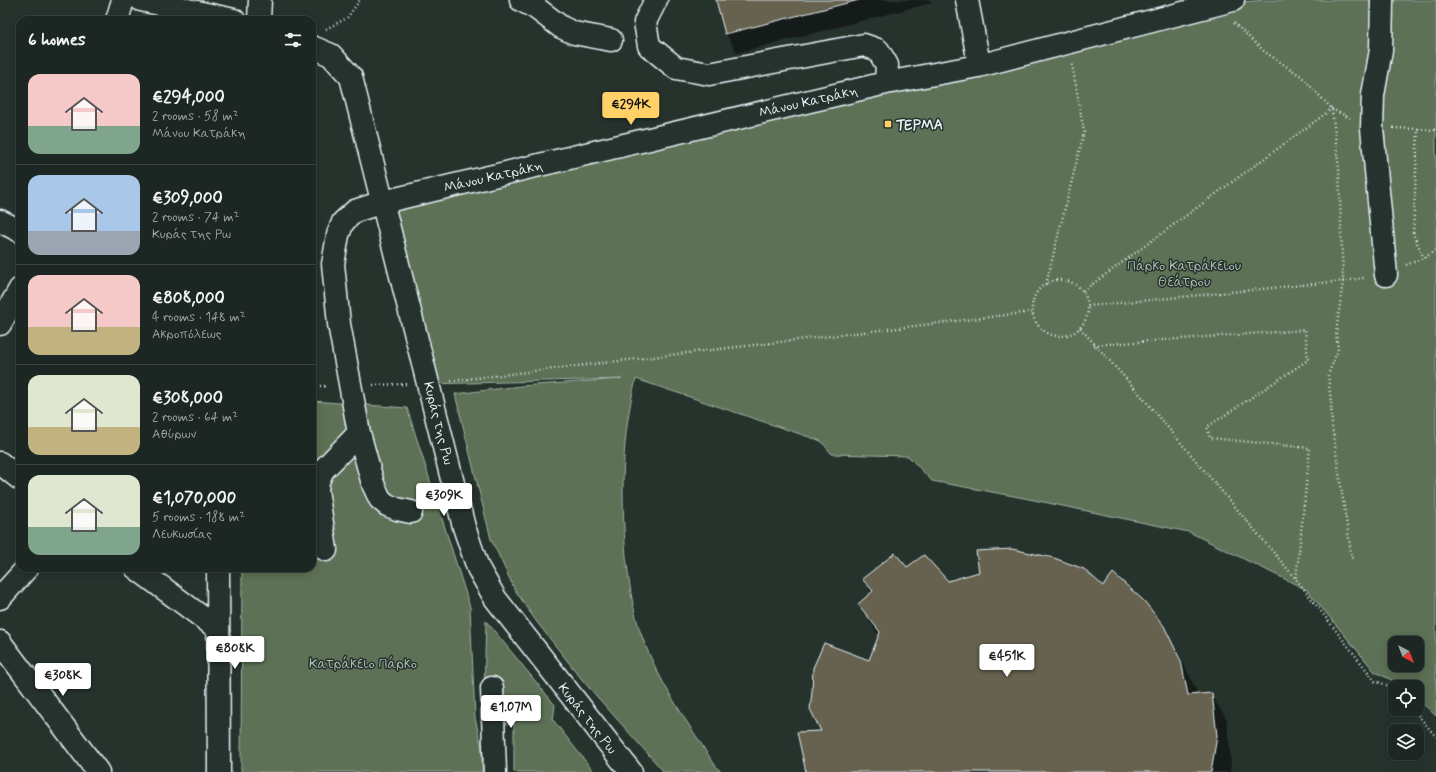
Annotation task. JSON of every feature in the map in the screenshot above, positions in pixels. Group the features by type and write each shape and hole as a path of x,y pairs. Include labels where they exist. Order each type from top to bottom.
{"street":[{"path":"118,16 123,0"},
{"path":"141,0 215,16"},
{"path":"259,16 260,0"},
{"path":"521,0 536,8 561,27 574,33 611,40"},
{"path":"656,0 645,22 649,46 676,68 709,74 864,45 878,50 887,65 886,83"},
{"path":"967,0 978,66"},
{"path":"1382,0 1381,50 1373,95 1372,128 1386,274"},
{"name":"Μάνου Κατράκη","path":"411,512 387,505 380,499 373,484 359,432 339,324 333,264 338,235 343,222 355,211 383,202 886,83 978,66 1224,2"},
{"name":"Κυράς της Ρω","path":"316,49 332,55 351,77 464,527 478,568 496,598 631,772"},
{"path":"0,221 16,229"},
{"path":"0,324 16,296"},
{"path":"326,550 317,490 318,481 323,470 359,432"},
{"path":"0,463 16,476"},
{"path":"0,598 23,572"},
{"path":"141,572 218,629"},
{"path":"218,572 218,772"},
{"path":"0,642 98,772"},
{"path":"492,688 495,772"}],"path":[{"path":"326,29 347,18 360,0"},
{"path":"1224,2 1266,52 1301,76 1332,109 1339,169 1343,281 1336,333 1338,350 1328,374 1332,426 1352,559"},
{"path":"1046,284 1084,132 1069,42"},
{"path":"1083,291 1332,109"},
{"path":"1418,129 1436,130"},
{"path":"1088,306 1343,281 1386,274 1424,258 1436,250"},
{"path":"1059,280 1069,281 1083,291 1088,306 1085,320 1080,328 1073,333 1065,336 1056,336 1047,333 1040,328 1035,321 1032,312 1032,303 1036,294 1046,284 1059,280"},
{"path":"429,384 1032,312"},
{"path":"1080,328 1137,391 1296,579 1375,681 1388,686"},
{"path":"1094,345 1305,330 1308,360 1206,427 1210,438 1310,448 1296,579"},
{"path":"1418,716 1436,737"}],"green space":[{"name":"Πάρκο Κατράκειου Θεάτρου","path":"1266,0 1436,0 1436,716 1424,705 1424,680 1392,680 1375,672 1307,590 1189,532 1019,497 932,481 908,456 832,454 821,441 636,379 627,423 623,490 626,556 635,613 650,657 663,682 692,730 721,772 664,772 584,682 536,621 515,590 491,539 455,394 521,386 622,379 429,384 383,202 1215,4"},
{"name":"Κατράκειο Πάρκο","path":"316,401 407,408 470,607 475,718 482,748 482,772 241,772 242,572 316,572"},
{"path":"486,621 555,705 553,720 594,772 514,772 514,724 483,723"}],"building":[{"path":"716,0 859,0 725,34"},
{"path":"1012,549 1054,558 1084,569 1103,586 1113,573 1144,601 1164,626 1181,661 1188,695 1212,693 1217,736 1211,772 806,772 797,732 821,731 810,709 813,668 824,643 869,660 880,632 858,604 873,591 862,579 895,553 907,567 924,555 948,581 979,572 976,551"}],"place":[{"name":"ΤΕΡΜΑ","path":"888,124"}]}
